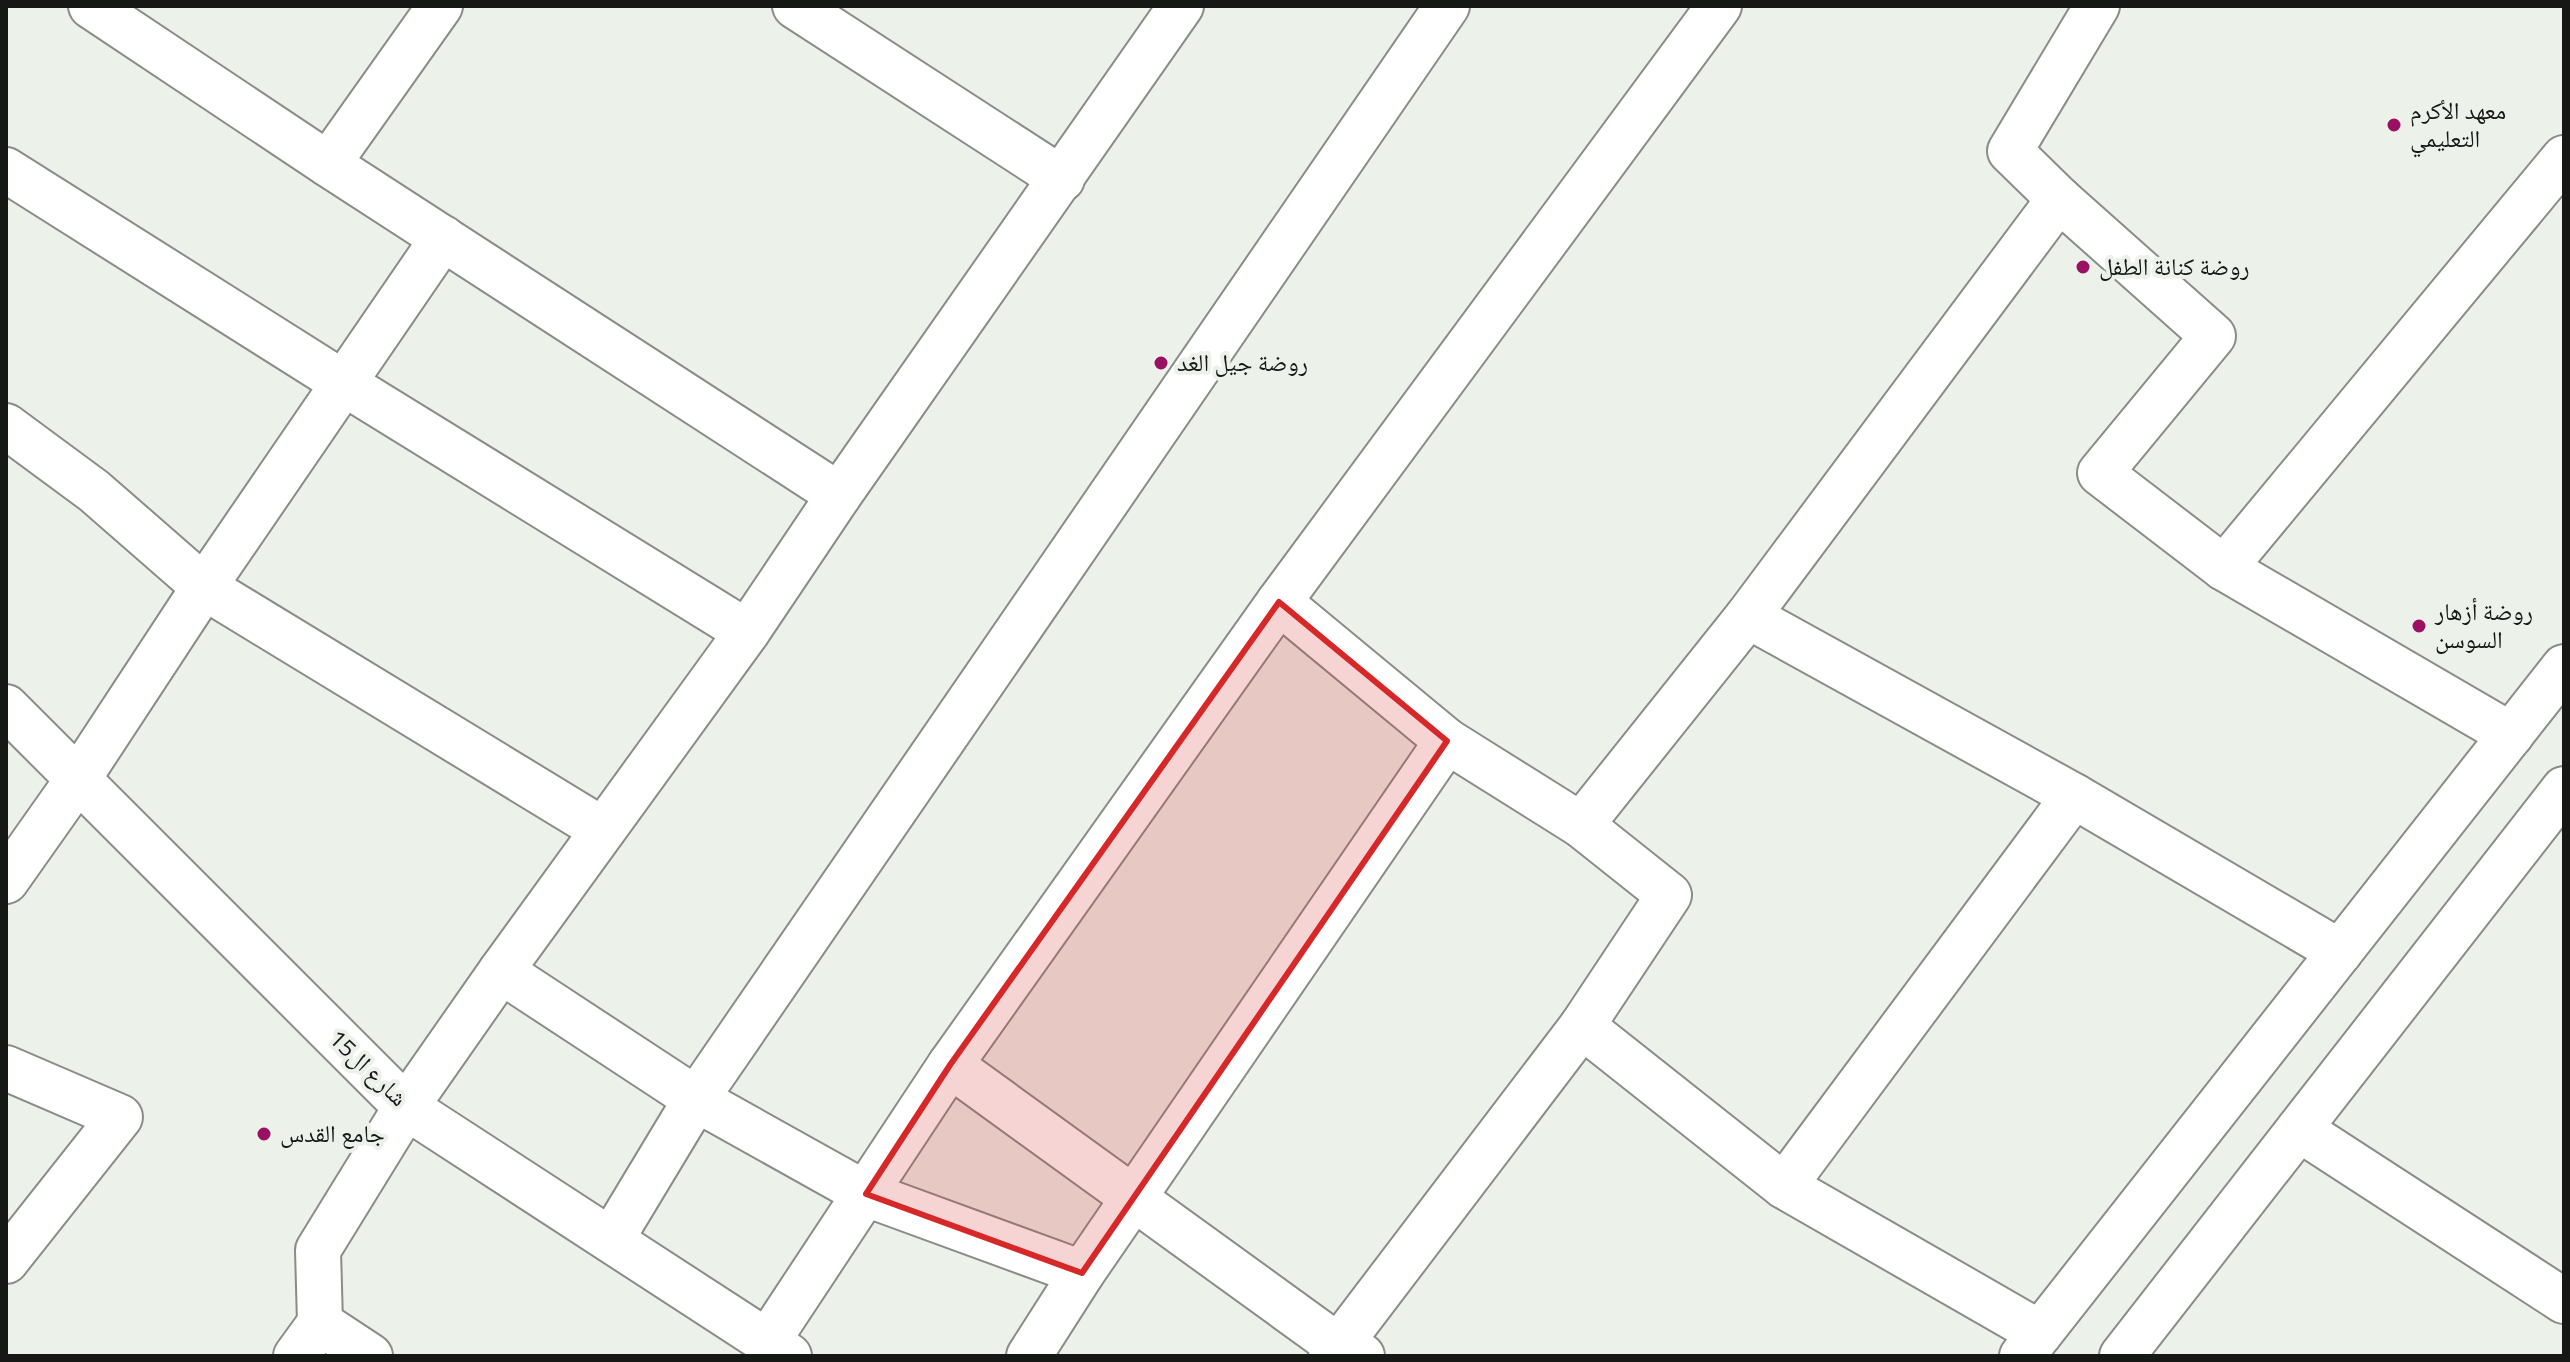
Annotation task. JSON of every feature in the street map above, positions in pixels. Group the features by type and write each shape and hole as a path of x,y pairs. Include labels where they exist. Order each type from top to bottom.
{"street":[{"path":"93,6 328,164 839,495"},
{"path":"328,164 440,6"},
{"path":"795,6 1062,179"},
{"path":"370,1356 308,1339 318,1250 406,1107 747,632 839,495 1181,6"},
{"path":"611,1240 696,1099 1447,6"},
{"path":"778,1349 866,1194 950,1065 1279,602 1719,6"},
{"path":"2097,6 2010,151 2059,199 2213,336 2100,473 2224,568 2511,735"},
{"path":"2224,568 2564,158"},
{"path":"6,170 747,632"},
{"path":"1581,825 1748,616 2059,199"},
{"path":"6,881 443,238"},
{"path":"6,426 94,491 204,587 603,830"},
{"path":"950,1065 1344,1353 1582,1026 1669,895 1581,825 1447,741 1279,602"},
{"path":"1748,616 2074,796 2340,952"},
{"path":"1582,1026 1784,1186 2031,1345 2564,667"},
{"name":"شارع ال15","path":"6,707 406,1107 778,1349"},
{"path":"1029,1356 1082,1273 1447,741"},
{"path":"2122,1356 2564,789"},
{"path":"1784,1186 2074,796"},
{"path":"501,971 696,1099 866,1194 1082,1273"},
{"path":"6,1068 120,1117 6,1261"},
{"path":"2299,1129 2564,1301"}],"highlighted area":[{"path":"1279,602 1447,741 1082,1273 866,1194 950,1065"}],"place":[{"name":"معهد الأكرم التعليمي","path":"2394,125"},
{"name":"روضة كنانة الطفل","path":"2083,267"},
{"name":"روضة جيل الغد","path":"1161,363"},
{"name":"روضة أزهار السوسن","path":"2419,626"},
{"name":"جامع القدس","path":"264,1134"}]}
